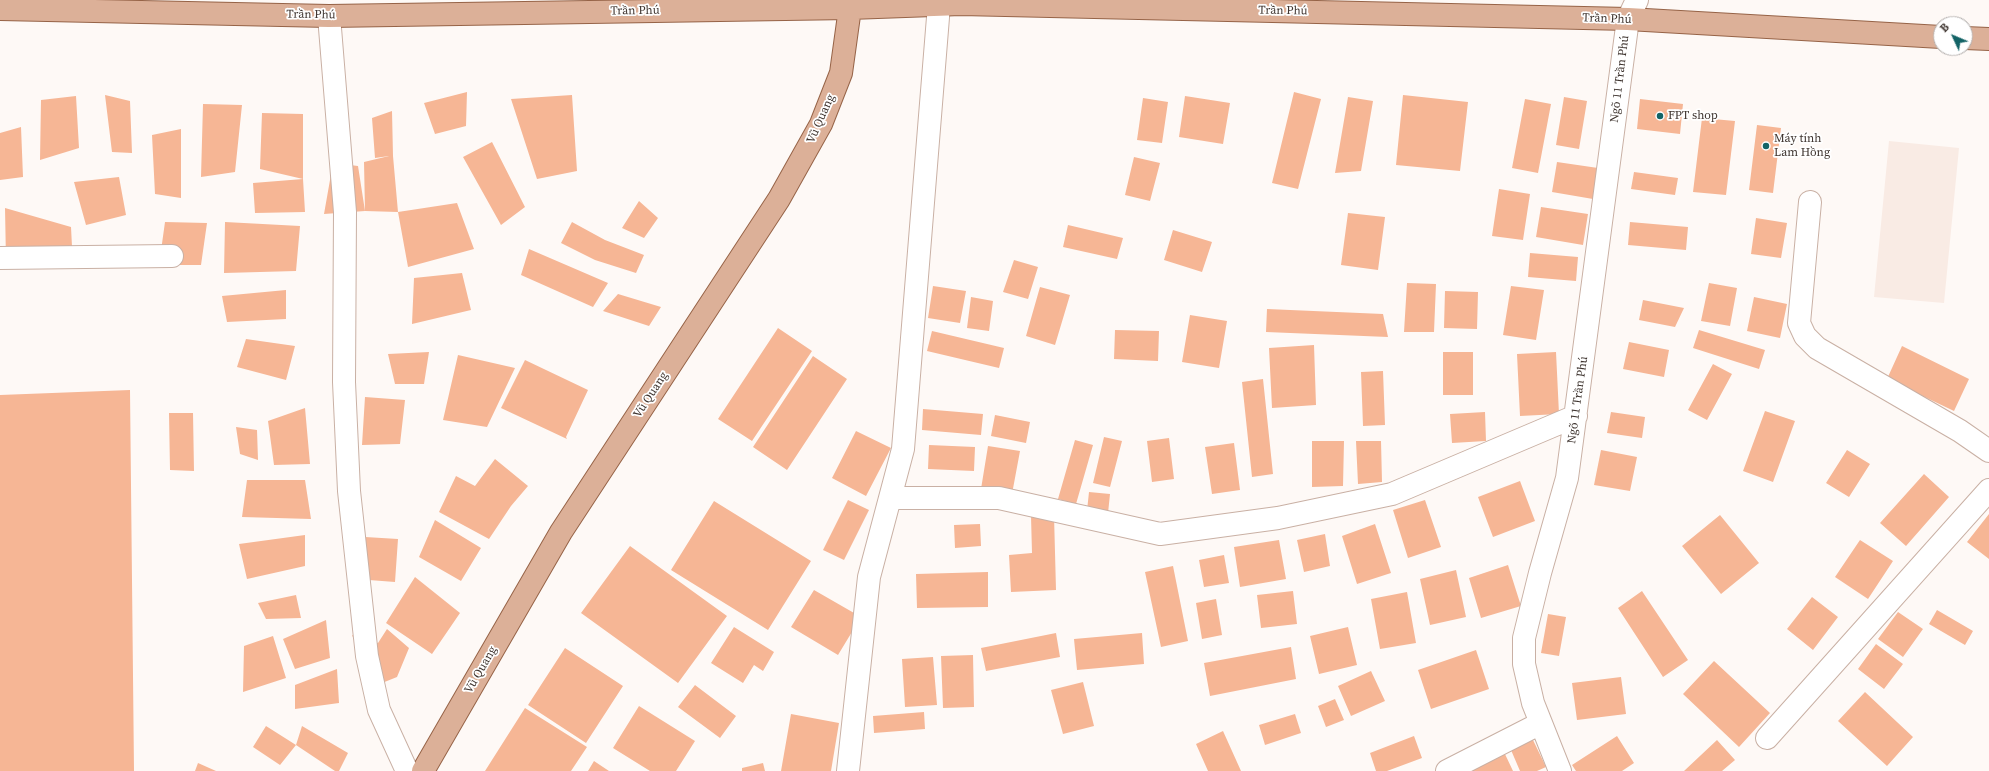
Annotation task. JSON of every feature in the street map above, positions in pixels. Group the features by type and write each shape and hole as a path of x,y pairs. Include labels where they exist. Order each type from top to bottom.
{"main road":[{"name":"Trần Phú","path":"0,10 329,16 851,4 1633,9 1933,36"},
{"name":"Vũ Quang","path":"423,771 561,532 779,199 810,145 821,124 841,73 851,4"},
{"path":"1973,38 1989,39"}],"street":[{"path":"848,771 869,577 903,450 939,4"},
{"name":"Ngõ 11 Trần Phú","path":"1560,771 1533,703 1524,664 1524,638 1540,573 1567,478 1633,9"},
{"path":"329,16 345,212 344,382 350,499 367,656 379,710 407,771"},
{"path":"1810,202 1799,323 1805,336 1817,348 1960,431 1989,451"},
{"path":"0,258 172,256"},
{"path":"890,498 999,498 1160,534 1278,518 1392,494 1576,416"},
{"path":"1767,738 1989,490"},
{"path":"1447,771 1541,723"}],"shaded area":[{"path":"1889,141 1959,148 1944,303 1874,297"}],"building":[{"path":"467,92 466,126 435,134 424,103"},
{"path":"1294,92 1321,99 1298,189 1272,183"},
{"path":"105,95 130,101 132,153 112,152"},
{"path":"572,95 577,171 537,179 511,99"},
{"path":"1403,95 1468,102 1460,171 1396,165"},
{"path":"76,96 79,148 40,160 41,100"},
{"path":"1185,96 1230,103 1223,144 1179,137"},
{"path":"1348,97 1373,101 1361,171 1335,173"},
{"path":"1564,97 1587,101 1579,149 1556,145"},
{"path":"1143,98 1168,102 1162,143 1137,140"},
{"path":"1525,99 1551,104 1538,173 1512,168"},
{"name":"FPT shop","path":"1640,99 1683,104 1680,134 1637,129"},
{"path":"203,104 242,105 235,172 201,177"},
{"path":"392,111 393,156 398,212 365,211 364,162 389,156 375,158 372,118"},
{"path":"262,113 303,114 303,179 260,169"},
{"path":"1702,118 1735,121 1726,195 1693,192"},
{"name":"Máy tính Lam Hồng","path":"1757,125 1781,128 1773,193 1749,190"},
{"path":"21,127 23,177 0,180 0,133"},
{"path":"181,129 181,198 155,194 152,135"},
{"path":"492,142 525,207 501,225 463,157"},
{"path":"1134,157 1160,163 1150,201 1125,195"},
{"path":"1557,162 1598,168 1593,199 1552,192"},
{"path":"333,163 358,166 365,211 324,214"},
{"path":"1634,172 1678,178 1675,195 1631,189"},
{"path":"119,177 126,215 86,225 74,182"},
{"path":"303,179 305,212 255,213 253,183"},
{"path":"1499,189 1530,194 1523,240 1492,236"},
{"path":"639,201 658,218 644,238 622,228"},
{"path":"457,203 474,249 408,267 398,212"},
{"path":"1541,207 1588,214 1583,245 1536,237"},
{"path":"5,208 71,227 73,266 6,261"},
{"path":"1348,213 1385,217 1378,270 1341,265"},
{"path":"1756,218 1787,223 1781,258 1751,254"},
{"path":"165,222 207,223 201,265 159,265"},
{"path":"225,222 300,226 296,271 224,273"},
{"path":"572,222 605,240 644,255 636,273 595,260 561,243"},
{"path":"1630,222 1688,227 1686,250 1628,245"},
{"path":"1068,225 1123,238 1117,259 1063,247"},
{"path":"1173,230 1212,242 1202,272 1164,260"},
{"path":"529,249 608,283 593,307 521,275"},
{"path":"1530,253 1578,257 1576,281 1528,277"},
{"path":"1014,260 1038,267 1028,299 1003,292"},
{"path":"462,273 471,310 412,324 414,278"},
{"path":"1407,283 1436,284 1434,332 1404,332"},
{"path":"1709,283 1737,288 1730,326 1701,321"},
{"path":"933,286 966,291 960,323 928,318"},
{"path":"1511,286 1544,290 1536,340 1503,335"},
{"path":"1040,287 1070,295 1055,345 1026,336"},
{"path":"286,290 286,319 227,322 222,296"},
{"path":"1445,291 1478,292 1477,329 1444,328"},
{"path":"618,294 661,307 649,326 603,311"},
{"path":"971,297 993,301 989,331 967,328"},
{"path":"1754,297 1787,304 1780,338 1747,331"},
{"path":"1643,300 1684,308 1675,327 1639,320"},
{"path":"1267,309 1383,314 1388,337 1266,332"},
{"path":"1190,315 1227,321 1219,368 1182,362"},
{"path":"778,328 812,351 752,441 718,419"},
{"path":"1115,330 1159,331 1158,361 1114,359"},
{"path":"1699,330 1765,350 1759,369 1693,348"},
{"path":"932,331 1004,348 999,368 927,351"},
{"path":"246,339 295,346 286,380 237,367"},
{"path":"1629,342 1669,350 1664,377 1623,369"},
{"path":"1314,345 1316,405 1272,408 1269,348"},
{"path":"1902,346 1969,379 1954,411 1887,379"},
{"path":"429,352 424,384 395,384 388,354"},
{"path":"1443,352 1473,352 1473,395 1443,395"},
{"path":"1556,352 1559,414 1520,416 1517,354"},
{"path":"458,355 515,368 487,427 443,420"},
{"path":"813,356 847,379 787,470 753,447"},
{"path":"525,360 588,390 566,437 567,439 501,408"},
{"path":"1713,364 1732,374 1707,420 1688,410"},
{"path":"1383,371 1385,425 1363,426 1361,372"},
{"path":"1263,379 1273,474 1252,477 1242,382"},
{"path":"130,390 134,771 0,771 0,395"},
{"path":"365,397 405,400 400,444 362,445"},
{"path":"305,408 310,464 274,465 268,421"},
{"path":"923,409 983,414 981,435 922,430"},
{"path":"1765,411 1795,421 1773,482 1743,471"},
{"path":"1485,412 1486,441 1452,443 1450,414"},
{"path":"1611,412 1645,417 1642,438 1607,433"},
{"path":"169,413 193,413 194,471 170,470"},
{"path":"995,415 1030,422 1026,443 991,436"},
{"path":"236,427 257,430 258,460 240,454"},
{"path":"856,431 891,448 866,496 832,478"},
{"path":"1104,437 1122,441 1110,487 1093,483"},
{"path":"1169,438 1174,479 1152,482 1147,441"},
{"path":"1075,440 1093,445 1076,504 1058,499"},
{"path":"1312,441 1344,441 1343,486 1312,487"},
{"path":"1356,441 1381,441 1382,482 1358,484"},
{"path":"1234,443 1240,490 1212,494 1205,447"},
{"path":"929,445 975,447 974,471 928,469"},
{"path":"988,446 1020,451 1012,494 981,489"},
{"path":"1601,450 1637,457 1630,491 1594,485"},
{"path":"1847,450 1870,464 1849,497 1826,483"},
{"path":"495,459 528,486 511,506 489,539 439,512 456,476 475,486"},
{"path":"1924,474 1949,497 1906,546 1880,523"},
{"path":"247,480 305,480 311,519 242,517"},
{"path":"1520,481 1535,521 1493,537 1478,497"},
{"path":"1089,492 1110,494 1107,523 1086,520"},
{"path":"848,500 869,510 844,560 823,550"},
{"path":"1425,500 1441,547 1408,558 1393,510"},
{"path":"714,501 811,561 768,630 671,570"},
{"path":"1989,514 1989,559 1967,542"},
{"path":"1054,515 1056,590 1011,592 1009,555 1032,553 1031,516"},
{"path":"1720,515 1759,563 1721,594 1682,546"},
{"path":"435,520 481,548 461,581 419,557"},
{"path":"980,524 981,546 955,548 954,525"},
{"path":"1375,524 1391,573 1357,584 1342,536"},
{"path":"1325,534 1330,566 1304,572 1297,540"},
{"path":"305,535 305,566 247,579 239,544"},
{"path":"349,536 398,539 395,582 356,579"},
{"path":"1279,540 1286,579 1240,587 1234,547"},
{"path":"1860,540 1893,561 1868,599 1835,577"},
{"path":"630,546 727,616 678,683 581,613"},
{"path":"1224,555 1229,583 1204,587 1199,560"},
{"path":"1508,565 1521,606 1481,618 1469,578"},
{"path":"1173,566 1188,641 1161,647 1145,572"},
{"path":"1456,570 1466,617 1430,625 1420,579"},
{"path":"988,572 988,607 917,608 916,574"},
{"path":"415,577 460,613 432,654 386,623"},
{"path":"814,590 861,617 838,655 791,627"},
{"path":"1293,591 1297,624 1261,628 1257,595"},
{"path":"1642,591 1688,660 1663,677 1618,608"},
{"path":"1407,592 1416,643 1380,649 1371,599"},
{"path":"296,595 301,618 266,619 258,603"},
{"path":"1812,597 1838,617 1813,650 1787,629"},
{"path":"1216,599 1222,635 1202,639 1196,603"},
{"path":"1937,610 1973,631 1965,645 1929,624"},
{"path":"1898,612 1923,629 1903,657 1878,639"},
{"path":"1548,614 1566,617 1559,656 1541,653"},
{"path":"326,620 330,658 295,669 283,639"},
{"path":"734,627 774,652 763,671 754,665 743,683 711,663"},
{"path":"1348,627 1357,665 1319,674 1310,636"},
{"path":"387,629 409,648 397,677 372,687 352,635 378,643"},
{"path":"1056,633 1060,657 986,671 981,648"},
{"path":"1142,633 1144,664 1077,670 1074,639"},
{"path":"273,636 286,678 243,692 244,646"},
{"path":"1876,644 1903,664 1884,689 1858,669"},
{"path":"1291,647 1296,679 1210,696 1204,663"},
{"path":"565,648 623,686 586,743 528,705"},
{"path":"1476,650 1489,689 1431,709 1418,670"},
{"path":"973,655 974,707 943,708 941,656"},
{"path":"933,657 937,705 905,707 902,659"},
{"path":"1714,661 1770,713 1739,747 1683,694"},
{"path":"337,669 339,703 295,709 295,685"},
{"path":"1371,671 1385,701 1351,716 1338,686"},
{"path":"1621,677 1626,714 1577,720 1572,683"},
{"path":"1083,682 1094,726 1063,734 1051,690"},
{"path":"695,685 736,716 720,738 678,707"},
{"path":"1865,692 1913,737 1887,766 1838,721"},
{"path":"1335,699 1344,720 1326,727 1318,706"},
{"path":"639,706 695,741 676,771 650,771 613,748"},
{"path":"525,708 587,747 571,771 485,771"},
{"path":"924,712 925,729 874,733 873,716"},
{"path":"791,714 839,723 831,771 781,771"},
{"path":"1295,714 1301,733 1265,745 1259,725"},
{"path":"266,726 296,745 280,765 253,747"},
{"path":"302,726 348,753 339,771 335,771 296,745"},
{"path":"1223,731 1241,771 1208,771 1196,744"},
{"path":"1414,736 1422,758 1387,771 1376,771 1370,753"},
{"path":"1617,736 1634,763 1622,771 1576,771 1572,765"},
{"path":"1533,740 1546,767 1537,771 1520,771 1511,750"},
{"path":"1717,740 1735,760 1722,771 1684,771"},
{"path":"1504,752 1513,771 1467,771"},
{"path":"594,761 609,771 588,771"},
{"path":"198,763 216,771 195,771"},
{"path":"763,763 765,771 742,771 742,768"}],"place":[{"name":"FPT shop","path":"1660,116"},
{"name":"Máy tính Lam Hồng","path":"1766,146"}]}
